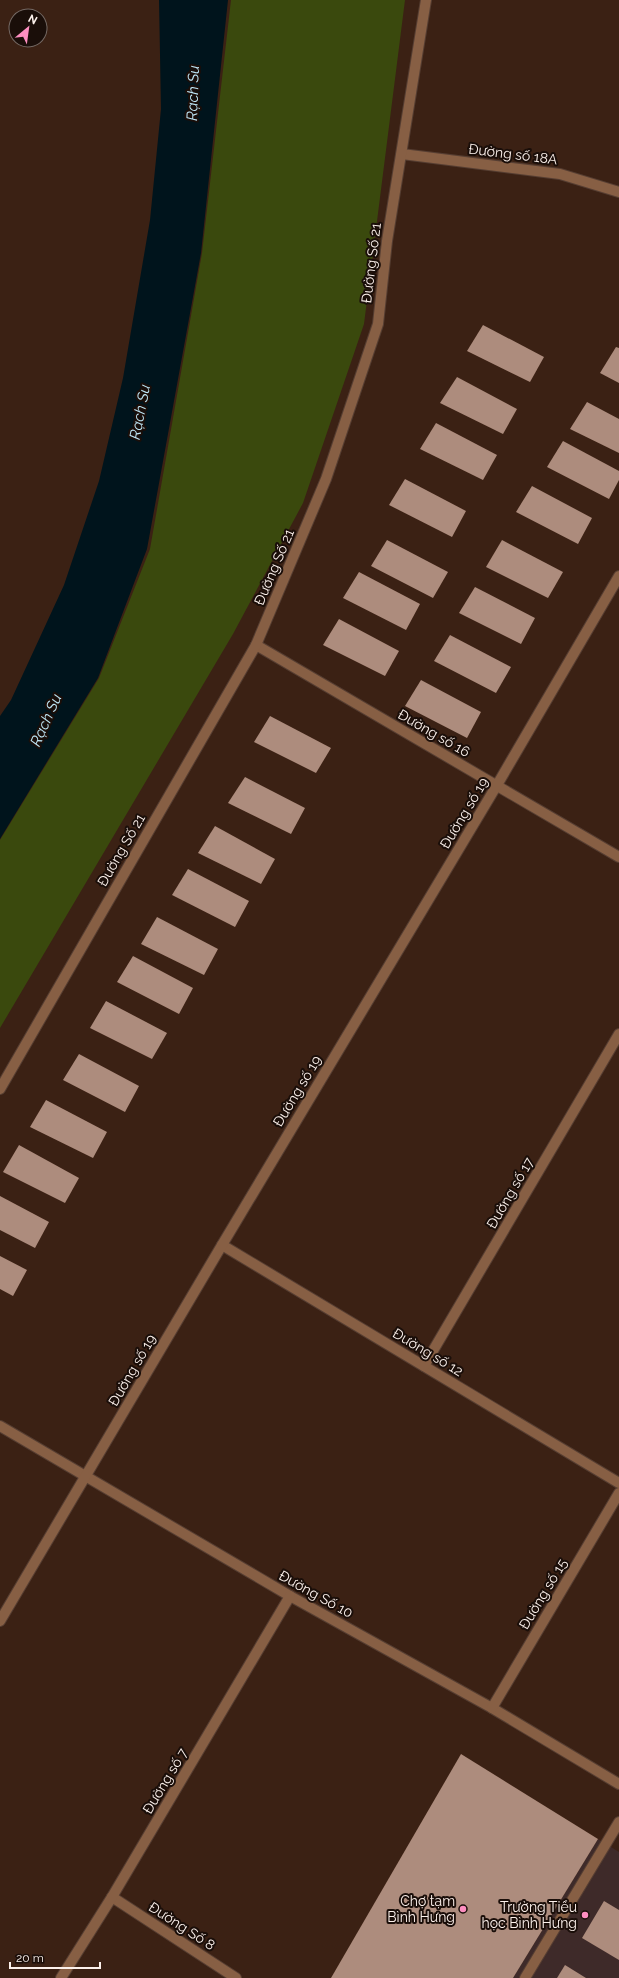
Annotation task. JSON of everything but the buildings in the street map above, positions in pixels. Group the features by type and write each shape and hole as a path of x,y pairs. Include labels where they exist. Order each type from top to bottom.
{"street":[{"name":"Đường Số 21","path":"0,1089 256,645 326,479 378,324 387,241 426,0"},
{"name":"Đường số 18A","path":"402,154 560,174 619,192"},
{"name":"Đường số 19","path":"0,1621 222,1245 497,785 619,576"},
{"name":"Đường số 16","path":"256,645 619,857"},
{"name":"Đường số 17","path":"424,1366 619,1034"},
{"name":"Đường số 12","path":"222,1245 619,1483"},
{"name":"Đường Số 10","path":"0,1426 290,1596 492,1708 619,1784"},
{"name":"Đường số 15","path":"492,1708 619,1493"},
{"name":"Đường số 7","path":"61,1978 112,1897 290,1596"},
{"path":"525,1978 619,1822"},
{"name":"Đường Số 8","path":"112,1897 236,1978"}],"shaded area":[{"name":"Trường Tiểu học Bình Hưng","path":"598,1839 619,1852 619,1978 513,1978"}],"green space":[{"path":"231,0 405,0 364,324 303,503 233,634 0,1028 0,840 99,678 150,549 202,253"}],"water":[{"name":"Rạch Su","path":"159,0 228,0 201,253 147,549 98,678 0,839 0,716 11,700 64,585 99,481 123,378 150,220 161,109"}],"place":[{"name":"Chợ tạm Bình Hưng","path":"463,1909"},
{"name":"Trường Tiểu học Bình Hưng","path":"585,1915"}]}
